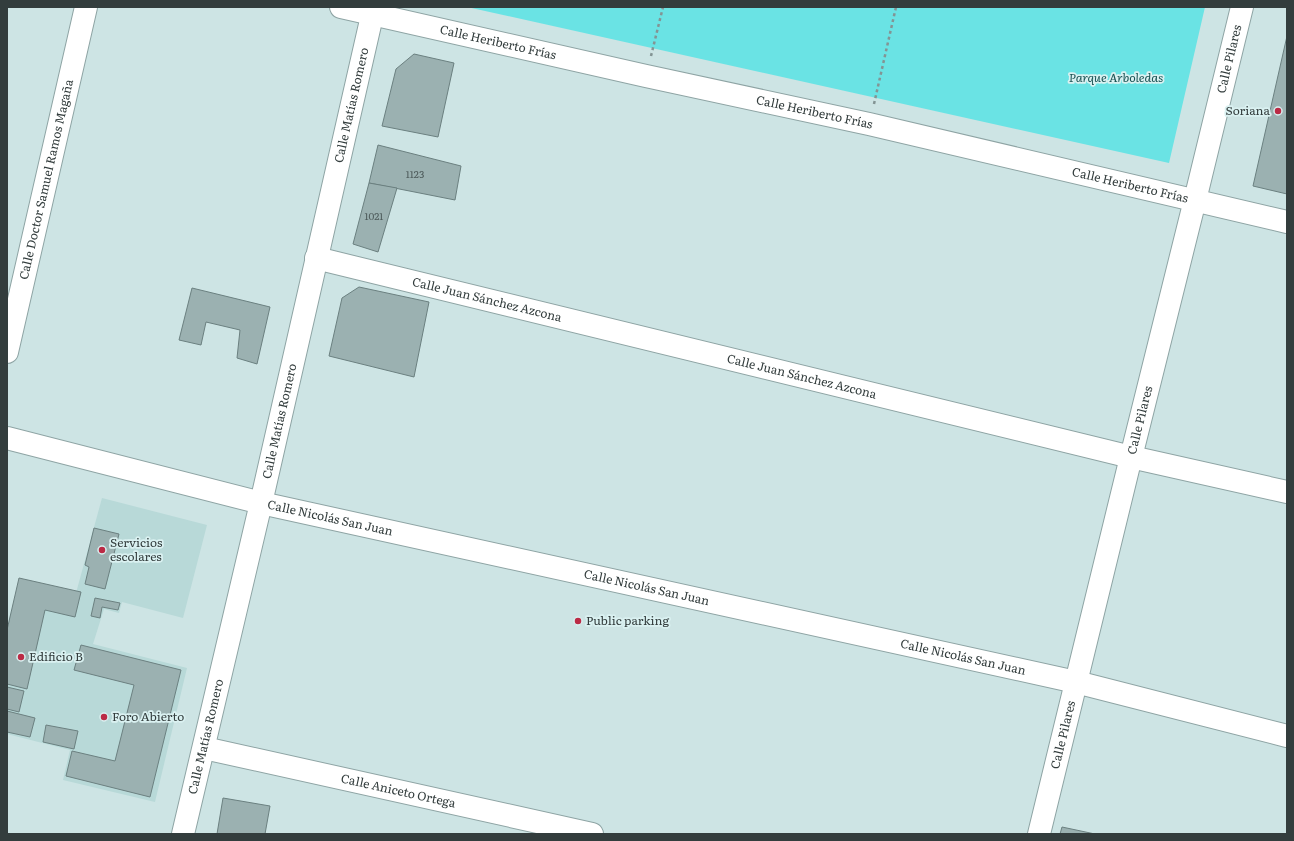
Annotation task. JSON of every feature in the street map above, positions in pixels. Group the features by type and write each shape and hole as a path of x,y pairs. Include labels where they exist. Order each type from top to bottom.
{"street":[{"name":"Calle Doctor Samuel Ramos Magaña","path":"7,352 86,7"},
{"name":"Calle Heriberto Frías","path":"341,7 373,10 646,76 869,124 1287,222"},
{"name":"Calle Pilares","path":"1039,834 1130,457 1242,7"},
{"name":"Calle Matías Romero","path":"183,834 261,503 373,10"},
{"name":"Calle Juan Sánchez Azcona","path":"316,258 1130,457 1287,492"},
{"name":"Calle Nicolás San Juan","path":"7,438 261,503 1076,682 1287,736"},
{"name":"Calle Aniceto Ortega","path":"204,748 592,834"}],"path":[{"path":"646,76 663,7"},
{"path":"869,124 896,7"}],"shaded area":[{"path":"102,498 207,525 183,618 122,602 119,613 104,609 93,644 187,668 155,802 63,780 70,750 7,734 7,631 76,593"}],"green space":[{"name":"Parque Arboledas","path":"467,7 1205,7 1169,163"}],"building":[{"name":"Soriana","path":"1287,36 1287,194 1253,186"},
{"path":"414,54 454,63 438,137 382,126 396,69"},
{"path":"378,145 461,166 455,200 369,183"},
{"path":"369,183 397,188 378,252 353,244"},
{"path":"359,287 429,302 414,377 329,356 342,298"},
{"path":"192,288 270,307 257,364 237,358 240,330 206,322 201,345 179,340"},
{"name":"Servicios escolares","path":"94,528 119,534 105,589 85,584 89,567 85,565"},
{"name":"Edificio B","path":"19,578 81,592 75,617 45,610 27,689 7,684 7,630"},
{"path":"95,598 120,603 118,610 102,607 100,618 91,616"},
{"path":"81,645 181,670 150,797 66,776 72,751 115,761 134,685 74,670"},
{"path":"7,687 24,691 19,712 7,709"},
{"path":"7,711 35,718 30,737 7,732"},
{"path":"46,725 78,731 74,749 43,742"},
{"path":"223,798 270,806 265,834 217,834"},
{"path":"1062,827 1095,834 1060,834"}],"place":[{"name":"Soriana","path":"1278,111"},
{"name":"Servicios escolares","path":"102,550"},
{"name":"Public parking","path":"578,621"},
{"name":"Edificio B","path":"21,657"},
{"name":"Foro Abierto","path":"104,717"}]}
